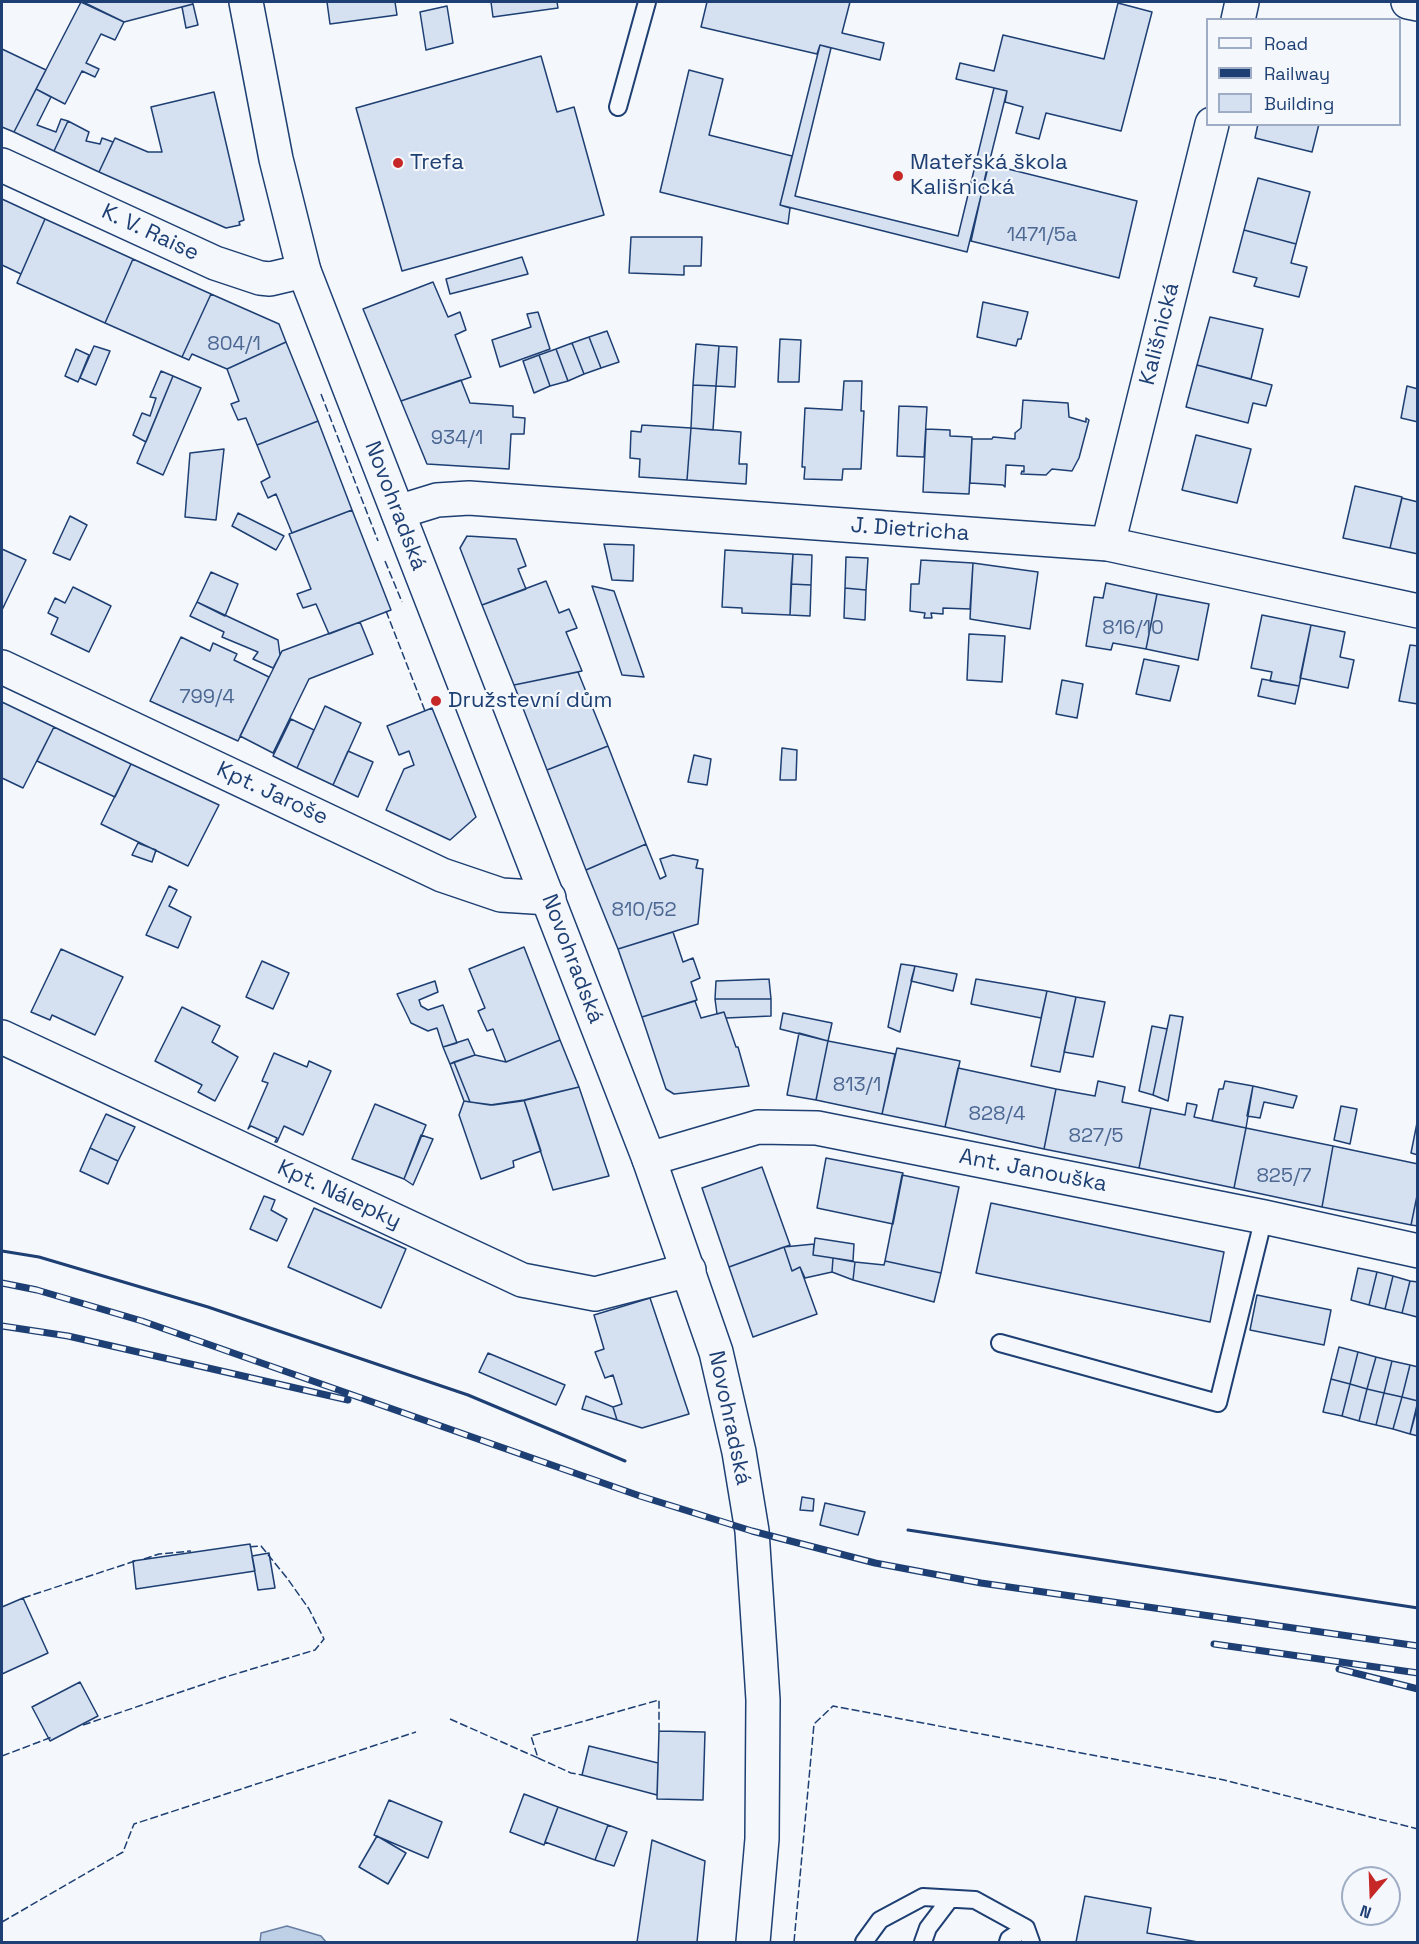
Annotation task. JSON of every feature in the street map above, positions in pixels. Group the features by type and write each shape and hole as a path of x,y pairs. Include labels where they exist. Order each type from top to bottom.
{"street":[{"name":"Novohradská","path":"246,2 276,159 304,271 649,1159 716,1352 739,1452 752,1532 763,1712 762,1839 753,1942"},
{"path":"1238,18 1242,2"},
{"path":"1408,2 1418,4"},
{"name":"Kališnická","path":"1108,544 1212,126"},
{"name":"K. V. Raise","path":"2,165 216,263 260,278 270,279 304,271"},
{"name":"J. Dietricha","path":"398,512 437,500 470,498 1108,544 1418,611"},
{"name":"Kpt. Jaroše","path":"2,667 442,875 501,895 549,898"},
{"name":"Kpt. Nálepky","path":"2,1037 522,1280 595,1294 689,1270"},
{"name":"Ant. Janouška","path":"649,1159 758,1127 817,1128 1264,1217 1418,1251"}],"lane":[{"path":"618,107 647,2"},
{"path":"1000,1343 1218,1403 1264,1217"},
{"path":"864,1942 880,1920 923,1897 975,1900 1029,1935"},
{"path":"923,1942 928,1928 950,1899"},
{"path":"1008,1942 1029,1935"}],"water":[{"path":"287,1926 321,1936 326,1942 260,1942 261,1933"}],"building":[{"path":"81,2 124,22 115,40 101,34 86,63 99,69 95,77 82,71 65,104 36,89"},
{"path":"83,2 192,2 193,4 124,22"},
{"path":"327,2 395,2 397,15 330,24"},
{"path":"491,2 557,2 558,8 493,17"},
{"path":"707,2 850,2 842,33 884,43 880,60 820,45 817,54 701,27"},
{"path":"1118,3 1152,12 1121,131 1046,113 1039,139 1016,133 1023,107 1005,102 1007,91 956,79 960,63 994,71 1003,35 1104,59"},
{"path":"193,4 198,25 186,28 182,7"},
{"path":"447,6 453,43 426,50 420,12"},
{"path":"820,45 831,48 795,196 958,236 994,88 1007,91 967,252 780,205"},
{"path":"2,49 46,70 14,132 2,127"},
{"path":"541,56 557,112 574,107 604,215 402,271 356,108"},
{"path":"689,70 723,79 709,135 792,156 780,205 790,208 788,224 660,192"},
{"path":"36,89 51,97 37,125 56,132 61,119 68,121 54,151 14,132"},
{"path":"214,92 244,220 239,222 240,225 226,228 99,172 115,138 148,152 162,152 151,107"},
{"path":"68,121 89,132 86,141 100,144 102,138 113,142 99,172 54,151"},
{"path":"1258,126 1318,126 1312,152 1255,138"},
{"path":"988,164 1137,201 1119,278 971,241"},
{"path":"1258,178 1310,192 1296,244 1244,230"},
{"path":"2,199 45,219 21,274 2,265"},
{"path":"45,219 133,259 105,323 17,283"},
{"path":"1244,230 1296,244 1291,263 1307,267 1299,297 1254,286 1257,278 1233,272"},
{"path":"631,237 702,237 701,266 684,266 684,275 629,273"},
{"path":"522,257 528,274 450,294 446,279"},
{"path":"133,259 211,294 182,357 105,323"},
{"path":"433,282 448,317 460,312 466,330 455,335 471,377 401,401 363,309"},
{"path":"211,294 279,324 286,342 227,369 192,354 189,360 182,357"},
{"path":"983,302 1028,312 1021,339 1018,339 1016,346 977,337"},
{"path":"538,312 550,349 500,367 492,340 531,327 527,314"},
{"path":"1210,317 1263,329 1251,379 1197,365"},
{"path":"607,331 619,362 601,368 589,337"},
{"path":"589,337 601,368 584,374 572,343"},
{"path":"780,339 801,340 799,382 778,382"},
{"path":"286,342 318,421 257,445 246,418 238,420 231,404 239,401 227,369"},
{"path":"572,343 584,374 568,381 556,349"},
{"path":"696,344 719,346 716,386 693,385"},
{"path":"94,346 110,351 96,385 80,378"},
{"path":"719,346 737,347 735,387 716,386"},
{"path":"76,349 89,355 78,382 65,376"},
{"path":"556,349 568,381 550,386 539,355"},
{"path":"539,355 550,386 534,393 523,361"},
{"path":"1197,365 1272,385 1266,406 1253,403 1248,423 1186,407"},
{"path":"161,371 173,376 146,442 133,435 142,413 150,416 156,398 150,397"},
{"path":"173,376 201,388 163,475 137,463"},
{"path":"461,380 470,403 513,406 513,417 525,418 524,434 511,434 509,469 427,464 401,401"},
{"path":"844,381 862,381 861,411 864,411 861,469 843,469 842,480 804,479 805,467 802,467 805,408 842,410"},
{"path":"693,385 716,386 713,430 691,428"},
{"path":"1407,386 1418,389 1418,422 1401,418"},
{"path":"1023,400 1068,403 1069,417 1086,422 1086,418 1089,420 1079,458 1072,471 1052,469 1046,475 1021,474 1022,471 1024,472 1024,466 1006,465 1005,487 970,483 972,439 992,439 993,437 1015,439 1015,433 1021,428"},
{"path":"899,406 927,407 924,457 897,456"},
{"path":"318,421 352,510 292,533 276,494 268,498 261,482 270,477 257,445"},
{"path":"642,425 691,428 687,480 639,477 640,459 630,458 631,431 641,432"},
{"path":"691,428 741,432 739,464 747,464 746,484 687,480"},
{"path":"926,429 950,430 950,436 972,437 969,494 923,492"},
{"path":"1196,435 1251,449 1237,503 1182,490"},
{"path":"224,449 216,520 185,517 190,453"},
{"path":"1355,486 1402,497 1390,548 1343,538"},
{"path":"1402,498 1418,502 1418,554 1390,548"},
{"path":"352,510 391,610 329,634 316,604 303,608 297,594 311,589 289,534"},
{"path":"238,513 284,536 276,550 232,526"},
{"path":"70,516 87,525 70,560 53,553"},
{"path":"467,536 516,539 526,566 518,569 526,589 482,605 460,548"},
{"path":"604,544 634,545 633,581 612,580"},
{"path":"2,549 26,560 2,610"},
{"path":"725,550 793,554 790,615 742,613 742,608 722,607"},
{"path":"793,554 812,555 811,585 791,584"},
{"path":"846,557 868,558 866,590 845,588"},
{"path":"921,560 973,563 970,609 943,608 943,614 931,613 932,618 924,618 925,613 910,611 911,584 919,584"},
{"path":"973,563 1038,572 1030,629 970,619"},
{"path":"211,572 238,584 225,616 197,602"},
{"path":"546,581 559,613 569,609 577,628 566,632 582,671 514,685 482,605"},
{"path":"1106,583 1157,594 1146,649 1113,643 1111,650 1086,646 1094,597 1103,598"},
{"path":"791,584 811,585 810,616 790,615"},
{"path":"592,586 614,591 644,677 622,675"},
{"path":"73,587 111,606 89,652 51,634 58,618 48,613 55,598 65,603"},
{"path":"845,588 866,590 865,620 844,618"},
{"path":"1157,594 1209,604 1198,660 1146,649"},
{"path":"197,602 278,640 280,655 273,668 253,659 258,652 222,637 224,632 190,616"},
{"path":"1262,615 1311,625 1299,686 1270,681 1272,672 1251,668"},
{"path":"360,622 373,654 309,679 273,753 240,736 282,651"},
{"path":"1311,625 1345,632 1340,657 1354,660 1348,688 1300,678"},
{"path":"969,634 1005,636 1002,682 967,680"},
{"path":"181,637 210,651 213,643 237,654 234,660 269,677 238,741 150,701"},
{"path":"1410,645 1418,646 1418,704 1399,701"},
{"path":"1144,659 1179,666 1170,701 1136,694"},
{"path":"578,672 608,746 547,770 514,685"},
{"path":"1262,679 1299,686 1295,704 1258,696"},
{"path":"1062,680 1083,684 1077,718 1056,714"},
{"path":"2,702 54,727 23,788 2,778"},
{"path":"325,706 361,723 333,785 297,768"},
{"path":"432,708 476,817 450,840 386,810 404,769 414,765 409,751 399,755 387,726"},
{"path":"291,719 314,730 297,768 273,756"},
{"path":"54,727 131,764 115,797 37,761"},
{"path":"608,746 646,844 586,870 547,770"},
{"path":"782,748 797,750 796,780 780,780"},
{"path":"348,751 373,762 358,797 333,785"},
{"path":"694,755 711,759 707,785 688,782"},
{"path":"131,764 219,805 188,866 101,824"},
{"path":"138,843 156,850 152,862 132,855"},
{"path":"646,844 660,879 666,876 660,859 673,855 698,860 696,868 703,869 698,924 618,949 586,870"},
{"path":"169,886 177,890 169,906 191,917 178,948 146,935"},
{"path":"673,932 683,962 693,958 700,978 691,982 697,1000 642,1017 618,949"},
{"path":"524,947 560,1040 506,1062 493,1029 487,1031 478,1011 485,1008 469,969"},
{"path":"61,949 123,977 95,1035 52,1015 50,1020 31,1012"},
{"path":"262,961 289,973 273,1009 246,997"},
{"path":"901,964 915,966 900,1032 888,1027"},
{"path":"915,966 957,974 953,991 911,981"},
{"path":"769,979 771,999 715,999 716,981"},
{"path":"976,979 1047,991 1041,1018 971,1004"},
{"path":"435,981 438,992 419,1000 421,1006 428,1010 443,1005 457,1043 443,1047 437,1028 428,1031 411,1023 397,994"},
{"path":"1047,991 1076,997 1060,1072 1031,1066"},
{"path":"1076,997 1105,1002 1093,1057 1064,1052"},
{"path":"715,999 771,999 771,1016 726,1018 724,1012 717,1014"},
{"path":"695,1001 701,1018 724,1012 736,1047 738,1047 749,1086 674,1094 666,1089 642,1017"},
{"path":"182,1007 220,1026 212,1042 238,1057 215,1101 198,1092 202,1085 155,1061"},
{"path":"783,1013 832,1023 828,1041 780,1029"},
{"path":"1170,1015 1183,1017 1168,1101 1153,1095"},
{"path":"1152,1026 1167,1029 1153,1095 1139,1091"},
{"path":"799,1033 828,1041 816,1100 787,1095"},
{"path":"468,1039 475,1055 450,1064 443,1047"},
{"path":"560,1040 579,1087 522,1101 493,1105 470,1102 454,1062 475,1055 506,1062"},
{"path":"828,1041 895,1054 882,1114 816,1100"},
{"path":"897,1048 960,1061 945,1127 882,1114"},
{"path":"274,1053 307,1067 309,1061 331,1071 303,1135 284,1126 277,1142 275,1142 277,1138 251,1126 248,1129 268,1083 262,1081"},
{"path":"454,1062 470,1102 464,1101 450,1064"},
{"path":"958,1068 1056,1089 1044,1149 945,1127"},
{"path":"1098,1081 1125,1087 1122,1102 1151,1108 1139,1168 1044,1149 1056,1089 1095,1096"},
{"path":"1225,1081 1253,1086 1246,1128 1212,1121 1219,1089 1223,1089"},
{"path":"1253,1086 1297,1096 1293,1108 1264,1102 1260,1118 1247,1116"},
{"path":"579,1087 609,1176 553,1190 524,1100"},
{"path":"524,1100 541,1151 513,1161 514,1167 481,1179 459,1115 464,1101 490,1105"},
{"path":"1187,1103 1197,1105 1194,1117 1246,1128 1234,1188 1139,1168 1151,1108 1185,1115"},
{"path":"375,1104 426,1125 404,1179 352,1159"},
{"path":"1341,1106 1357,1109 1350,1144 1334,1140"},
{"path":"106,1114 135,1127 118,1161 90,1148"},
{"path":"1418,1118 1418,1155 1411,1153"},
{"path":"1246,1128 1333,1146 1322,1207 1234,1188"},
{"path":"421,1135 433,1139 413,1185 404,1179"},
{"path":"1333,1146 1418,1164 1418,1191 1411,1225 1322,1207"},
{"path":"90,1148 118,1161 108,1184 80,1171"},
{"path":"826,1158 903,1173 893,1224 817,1208"},
{"path":"762,1167 790,1245 729,1267 702,1188"},
{"path":"902,1175 959,1187 941,1273 885,1261"},
{"path":"1418,1191 1418,1226 1411,1225"},
{"path":"264,1196 275,1200 271,1210 287,1219 277,1241 250,1229"},
{"path":"991,1203 1224,1252 1210,1322 976,1273"},
{"path":"314,1208 406,1249 381,1308 288,1267"},
{"path":"815,1238 854,1244 853,1261 813,1255"},
{"path":"814,1244 813,1255 833,1258 832,1272 805,1278 800,1267 792,1271 784,1247"},
{"path":"784,1247 792,1271 800,1267 817,1314 753,1337 729,1267"},
{"path":"833,1258 855,1262 853,1280 832,1272"},
{"path":"885,1261 941,1273 934,1302 853,1280 855,1262 884,1265"},
{"path":"1358,1268 1377,1272 1369,1305 1351,1300"},
{"path":"1377,1272 1393,1276 1385,1309 1369,1305"},
{"path":"1393,1276 1410,1281 1402,1313 1385,1309"},
{"path":"1410,1281 1418,1282 1417,1317 1402,1313"},
{"path":"1257,1295 1331,1310 1324,1345 1250,1330"},
{"path":"650,1298 689,1414 642,1428 617,1420 613,1407 622,1404 613,1375 605,1378 595,1352 604,1349 594,1315"},
{"path":"1339,1347 1358,1352 1350,1384 1331,1379"},
{"path":"1358,1352 1376,1357 1367,1389 1350,1384"},
{"path":"488,1353 565,1385 556,1405 479,1372"},
{"path":"1376,1357 1392,1361 1384,1393 1367,1389"},
{"path":"1392,1361 1410,1365 1402,1397 1384,1393"},
{"path":"1410,1365 1418,1367 1418,1401 1402,1397"},
{"path":"1331,1379 1350,1384 1342,1416 1323,1412"},
{"path":"1350,1384 1367,1389 1359,1421 1342,1416"},
{"path":"1367,1389 1384,1393 1376,1425 1359,1421"},
{"path":"1384,1393 1402,1397 1393,1429 1376,1425"},
{"path":"586,1396 613,1407 617,1420 582,1409"},
{"path":"1402,1397 1418,1401 1410,1434 1393,1429"},
{"path":"1418,1405 1418,1436 1410,1434"},
{"path":"802,1497 814,1499 813,1511 800,1510"},
{"path":"825,1503 865,1512 858,1535 820,1525"},
{"path":"250,1544 255,1571 136,1589 133,1561"},
{"path":"269,1553 275,1588 258,1590 252,1556"},
{"path":"23,1598 48,1653 2,1674 2,1607"},
{"path":"80,1682 98,1716 50,1741 32,1707"},
{"path":"659,1731 705,1732 703,1800 657,1799"},
{"path":"589,1746 658,1763 657,1795 582,1775"},
{"path":"524,1794 558,1807 544,1845 510,1832"},
{"path":"389,1800 442,1822 428,1858 374,1835"},
{"path":"558,1807 608,1825 595,1860 545,1842"},
{"path":"608,1825 627,1832 614,1866 595,1860"},
{"path":"377,1836 406,1853 388,1884 359,1867"},
{"path":"652,1840 705,1861 697,1942 637,1942"},
{"path":"1085,1896 1151,1908 1147,1933 1198,1942 1076,1942"}],"railway":[{"path":"2,1283 37,1290 142,1321 640,1496 752,1531 875,1563 981,1583 1418,1646"},
{"path":"2,1326 68,1336 348,1400"},
{"path":"1214,1644 1418,1673"},
{"path":"1339,1669 1418,1689"}],"fence":[{"path":"321,394 378,541"},
{"path":"385,561 402,602"},
{"path":"386,611 425,711"},
{"path":"83,1725 222,1678 315,1650 324,1639 309,1609 261,1546 248,1547"},
{"path":"144,1559 159,1554 191,1551"},
{"path":"23,1598 135,1561"},
{"path":"450,1719 538,1758 531,1736 659,1700 659,1731"},
{"path":"794,1942 814,1724 833,1706 1224,1780 1418,1829"},
{"path":"2,1922 123,1852 134,1824 416,1732"},
{"path":"2,1756 52,1737"},
{"path":"538,1758 571,1773 582,1775"}],"wall":[{"path":"2,1251 39,1257 208,1307 468,1395 625,1461"},
{"path":"908,1530 1418,1608"}],"place":[{"name":"Trefa","path":"398,163"},
{"name":"Mateřská škola Kališnická","path":"898,176"},
{"name":"Družstevní dům","path":"436,701"}]}
